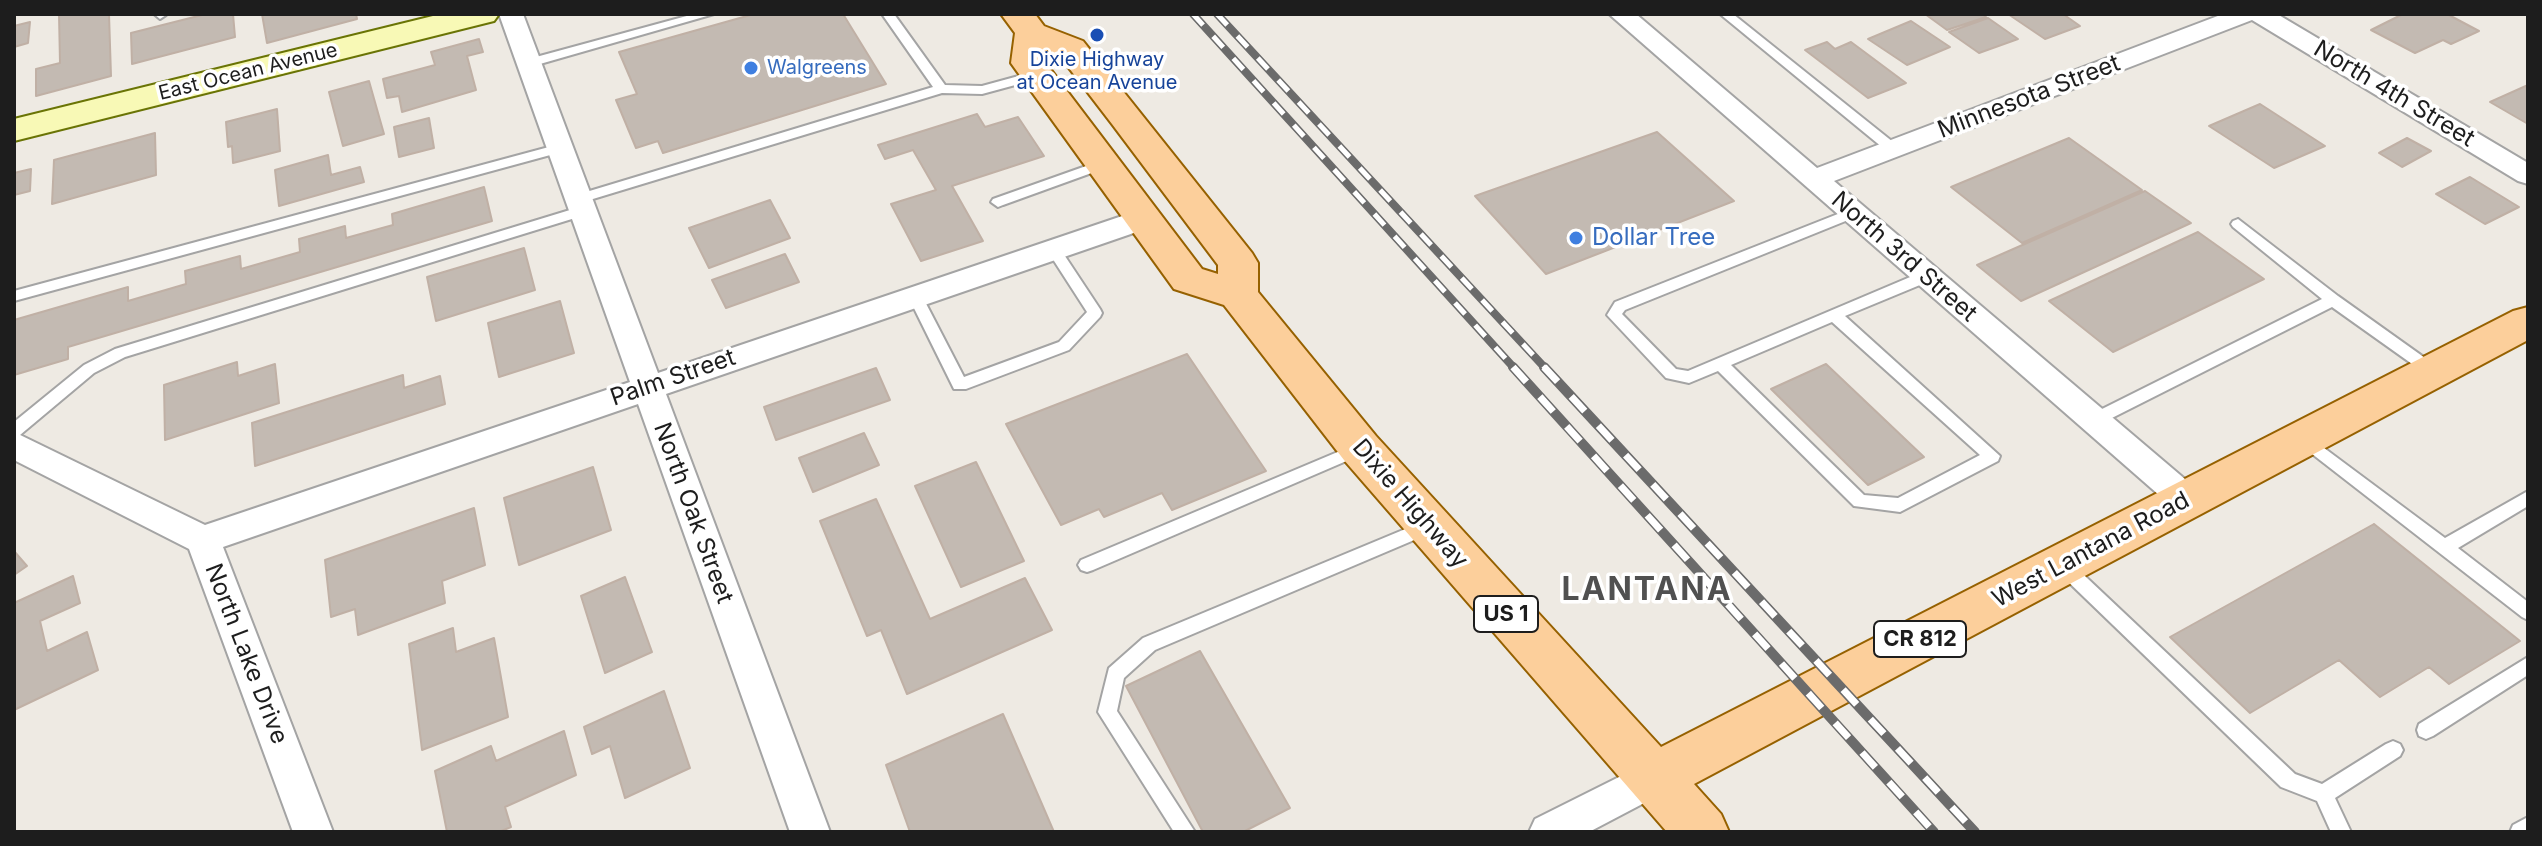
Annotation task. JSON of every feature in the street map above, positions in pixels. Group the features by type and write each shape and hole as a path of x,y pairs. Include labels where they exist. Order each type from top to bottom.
{"main road":[{"name":"East Ocean Avenue","path":"14,130 482,14"},
{"path":"1025,24 1071,48 1125,116 1238,263 1238,295 1188,279 1028,63 1025,24"},
{"name":"Dixie Highway","path":"1238,295 1360,448 1653,778"},
{"name":"West Lantana Road","path":"1653,778 2528,322"},
{"name":"US 1","path":"1653,778 1702,832"}],"street":[{"name":"North Oak Street","path":"511,14 810,832"},
{"name":"North 3rd Street","path":"1621,14 2187,500"},
{"name":"Minnesota Street","path":"1814,179 2245,14"},
{"name":"North 4th Street","path":"2260,14 2528,175"},
{"name":"Palm Street","path":"203,540 647,386 1144,219"},
{"name":"North Lake Drive","path":"14,445 203,540 313,832"},
{"path":"1549,832 1653,778"}],"lane":[{"path":"529,63 708,14"},
{"path":"888,14 941,89"},
{"path":"1726,14 1893,149"},
{"path":"14,431 89,369 120,353 941,89 982,90 1037,75"},
{"path":"14,296 560,148"},
{"path":"998,202 1103,164"},
{"path":"1853,213 1620,306 1614,315 1671,374 1689,377 1927,276"},
{"path":"2238,224 2333,300 2434,372"},
{"path":"915,296 960,385 1064,346 1095,313 1054,250"},
{"path":"2094,420 2333,300"},
{"path":"1720,364 1860,501 1900,505 1992,456 1834,315"},
{"path":"2304,439 2528,612"},
{"path":"1087,565 1360,448"},
{"path":"2445,547 2528,498"},
{"path":"1185,832 1107,712 1116,674 1149,644 1428,526"},
{"path":"2062,565 2288,781 2324,794 2341,832"},
{"path":"2426,730 2528,665"},
{"path":"2324,794 2393,750"},
{"path":"2520,832 2528,826"}],"building":[{"path":"59,14 109,14 111,76 36,96 36,69 60,63"},
{"path":"206,14 233,14 235,37 132,64 131,33"},
{"path":"262,14 356,14 357,19 267,43"},
{"name":"Walgreens","path":"754,14 843,14 886,84 663,153 658,141 636,148 616,100 637,94 619,52"},
{"path":"1925,14 1982,14 1986,17 1947,30"},
{"path":"2008,14 2063,14 2080,26 2045,39"},
{"path":"2403,14 2447,14 2479,31 2451,44 2443,40 2415,53 2371,30"},
{"path":"1988,18 2018,39 1979,53 1949,32"},
{"path":"1911,21 1950,47 1907,65 1868,39"},
{"path":"30,22 28,43 14,47 14,26"},
{"path":"479,39 483,52 467,56 476,90 402,112 399,96 387,98 383,79 435,65 431,52"},
{"path":"1827,42 1835,49 1851,42 1906,83 1868,98 1805,50"},
{"path":"369,81 384,134 343,146 329,92"},
{"path":"2528,85 2528,124 2490,102"},
{"path":"2260,104 2325,146 2274,168 2209,126"},
{"path":"277,109 280,151 233,163 226,122"},
{"path":"977,114 985,127 1018,117 1044,156 952,186 983,241 921,261 891,204 936,190 913,150 885,159 878,145"},
{"path":"429,118 434,148 399,157 394,127"},
{"name":"Dollar Tree","path":"1657,132 1734,201 1546,274 1475,196"},
{"path":"155,133 156,175 52,204 54,160"},
{"path":"2069,138 2142,190 2022,243 1951,187"},
{"path":"2407,138 2431,151 2402,167 2379,153"},
{"path":"328,155 331,175 360,167 364,182 279,206 275,170"},
{"path":"31,169 30,191 14,195 14,173"},
{"path":"2470,177 2519,207 2485,224 2436,194"},
{"path":"484,187 492,221 68,347 68,359 14,375 14,320 128,287 128,301 186,284 185,271 240,256 241,269 300,252 299,239 345,226 346,238 393,225 392,214"},
{"path":"2145,191 2191,223 2021,301 1977,265"},
{"path":"770,200 790,238 709,268 689,228"},
{"path":"2198,232 2264,279 2113,352 2049,301"},
{"path":"524,248 535,290 436,321 427,277"},
{"path":"785,254 799,282 726,308 712,280"},
{"path":"560,301 574,353 499,377 488,323"},
{"path":"1187,354 1266,471 1172,510 1162,493 1104,517 1099,509 1061,525 1006,424"},
{"path":"237,362 238,376 275,364 279,403 165,440 164,385"},
{"path":"1826,364 1924,457 1868,485 1771,389"},
{"path":"876,368 890,400 776,440 764,407"},
{"path":"403,375 404,388 440,376 445,404 255,466 252,423"},
{"path":"864,433 879,465 813,492 799,458"},
{"path":"976,462 1024,561 961,587 915,486"},
{"path":"593,467 611,530 519,565 504,498"},
{"path":"876,499 930,619 1025,578 1052,630 907,694 881,630 867,636 820,521"},
{"path":"474,508 485,565 442,581 445,603 358,635 355,609 331,617 325,560"},
{"path":"2374,524 2520,641 2449,684 2429,667 2380,697 2339,660 2250,713 2170,637"},
{"path":"14,551 27,566 14,575"},
{"path":"73,576 80,603 40,621 47,651 87,632 98,670 14,710 14,603"},
{"path":"625,577 652,652 605,673 581,596"},
{"path":"453,628 456,652 494,638 508,717 422,750 409,644"},
{"path":"1200,651 1290,808 1243,832 1203,832 1126,686"},
{"path":"664,691 690,768 625,798 610,746 592,754 584,727"},
{"path":"1003,714 1054,832 910,832 886,765"},
{"path":"564,731 576,775 505,807 511,827 499,832 447,832 435,771 491,746 496,761"}],"railway":[{"path":"1193,14 1515,369"},
{"path":"1217,14 1546,369"},
{"path":"1513,367 1934,832"},
{"path":"1544,367 1975,832"}],"place":[{"name":"Dixie Highway at Ocean Avenue","path":"1097,35"},
{"name":"Walgreens","path":"751,68"},
{"name":"Dollar Tree","path":"1576,238"}],"district":[{"name":"LANTANA","path":"1647,590"}]}
